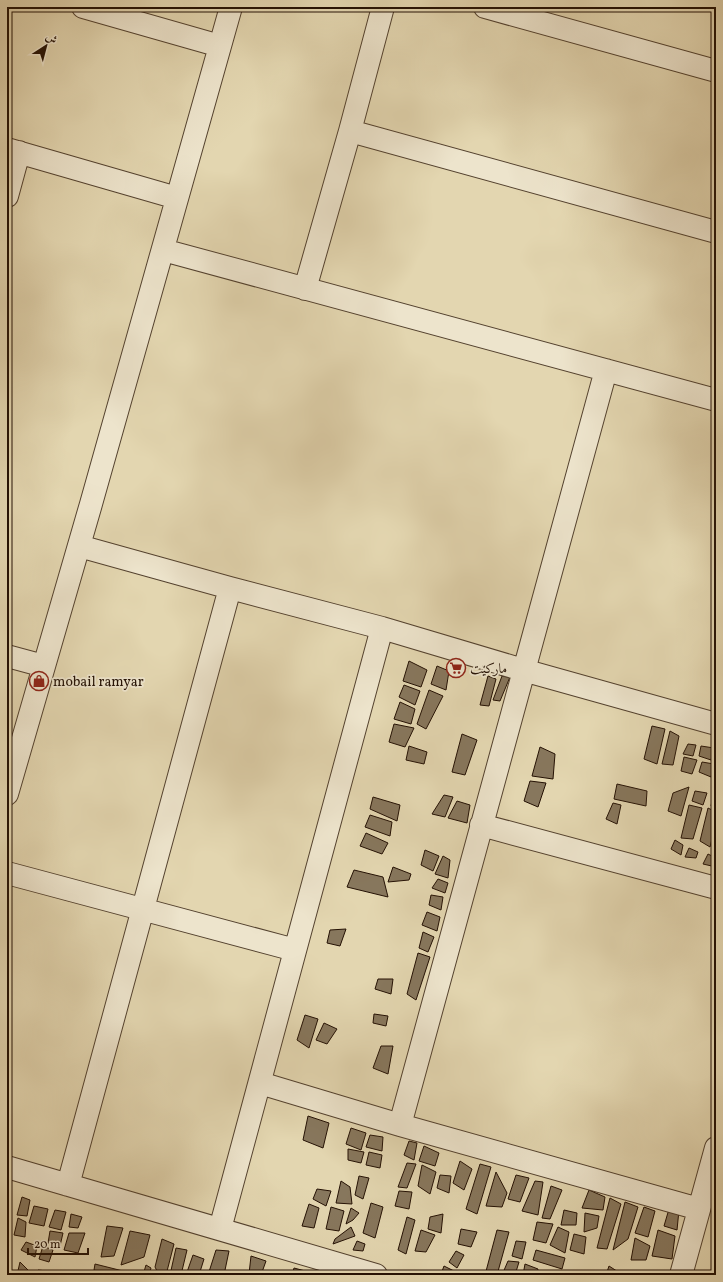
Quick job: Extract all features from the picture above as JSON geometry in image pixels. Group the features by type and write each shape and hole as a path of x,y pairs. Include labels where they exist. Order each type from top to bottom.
{"street":[{"path":"83,7 220,46"},
{"path":"7,794 79,546 231,7"},
{"path":"305,289 350,131 383,7"},
{"path":"485,7 716,71"},
{"path":"350,131 716,232"},
{"path":"7,196 13,150 177,198"},
{"path":"163,250 716,400"},
{"path":"400,1125 606,370"},
{"path":"79,546 382,628 523,670 716,724"},
{"path":"68,1185 230,588"},
{"path":"220,1229 382,628"},
{"path":"7,656 44,666"},
{"path":"481,825 716,888"},
{"path":"7,872 295,950"},
{"path":"260,1083 400,1125 699,1209"},
{"path":"682,1275 716,1148"},
{"path":"7,1167 376,1275"}],"building":[{"path":"409,661 427,670 421,687 403,681"},
{"path":"437,666 449,671 446,690 431,684"},
{"path":"488,676 496,679 489,706 480,705"},
{"path":"502,676 510,677 500,701 493,700"},
{"path":"404,685 420,691 415,705 399,697"},
{"path":"429,690 443,696 426,729 417,724"},
{"path":"400,702 415,709 411,724 394,719"},
{"path":"394,724 414,728 405,747 389,742"},
{"path":"652,726 665,729 657,764 644,759"},
{"path":"670,731 679,736 673,765 662,764"},
{"path":"462,734 477,740 465,775 452,772"},
{"path":"688,744 696,745 693,756 683,754"},
{"path":"409,746 427,752 424,764 406,760"},
{"path":"701,746 714,748 711,760 699,756"},
{"path":"540,747 555,754 553,779 532,776"},
{"path":"684,757 697,760 692,774 681,771"},
{"path":"702,762 714,764 711,777 699,772"},
{"path":"530,781 546,783 538,807 524,801"},
{"path":"617,784 647,791 646,806 614,799"},
{"path":"689,787 681,816 668,811 673,793"},
{"path":"695,791 707,793 703,805 692,801"},
{"path":"444,795 453,797 445,817 432,814"},
{"path":"713,795 716,797 716,808 711,806"},
{"path":"373,797 400,805 397,821 370,809"},
{"path":"457,801 470,805 467,823 448,818"},
{"path":"613,803 621,805 617,824 606,819"},
{"path":"689,805 702,808 693,839 681,838"},
{"path":"708,808 716,812 716,823 710,847 700,841"},
{"path":"370,815 392,822 390,836 365,827"},
{"path":"366,833 388,843 382,854 360,846"},
{"path":"675,840 683,845 681,855 671,849"},
{"path":"689,848 698,852 696,858 685,857"},
{"path":"425,850 439,856 433,871 421,865"},
{"path":"708,854 716,858 716,867 703,864"},
{"path":"443,856 450,860 448,878 435,874"},
{"path":"393,867 411,874 409,880 388,882"},
{"path":"354,870 383,877 388,897 347,887"},
{"path":"438,879 448,883 445,893 432,888"},
{"path":"431,895 443,897 441,910 429,905"},
{"path":"427,912 440,917 437,931 422,925"},
{"path":"346,929 340,946 327,943 330,930"},
{"path":"423,932 434,937 428,952 419,948"},
{"path":"418,953 430,957 416,1000 407,994"},
{"path":"378,979 393,979 391,994 375,989"},
{"path":"374,1014 388,1016 386,1026 373,1023"},
{"path":"305,1015 318,1019 309,1048 297,1040"},
{"path":"324,1023 337,1029 327,1044 316,1040"},
{"path":"381,1046 393,1046 388,1074 373,1068"},
{"path":"308,1116 329,1123 323,1148 303,1140"},
{"path":"351,1128 366,1133 361,1150 346,1144"},
{"path":"370,1135 383,1137 382,1151 366,1147"},
{"path":"409,1141 417,1143 414,1160 404,1155"},
{"path":"424,1146 439,1153 435,1166 419,1161"},
{"path":"348,1149 364,1152 361,1163 348,1160"},
{"path":"369,1152 382,1155 380,1168 366,1165"},
{"path":"460,1161 472,1169 464,1190 453,1183"},
{"path":"407,1163 416,1164 407,1188 398,1187"},
{"path":"480,1164 491,1167 477,1214 466,1209"},
{"path":"422,1165 436,1172 430,1194 418,1186"},
{"path":"496,1172 507,1193 502,1207 486,1206"},
{"path":"440,1175 451,1176 449,1193 437,1188"},
{"path":"516,1175 529,1178 520,1202 508,1199"},
{"path":"359,1176 369,1178 363,1199 355,1195"},
{"path":"341,1181 350,1187 352,1204 336,1203"},
{"path":"535,1181 543,1182 538,1215 522,1211"},
{"path":"551,1186 562,1190 550,1219 542,1218"},
{"path":"317,1189 331,1191 326,1206 313,1199"},
{"path":"589,1190 605,1197 603,1210 582,1208"},
{"path":"399,1191 412,1192 409,1209 395,1206"},
{"path":"22,1197 30,1200 27,1216 17,1215"},
{"path":"610,1198 621,1204 607,1249 597,1248"},
{"path":"625,1202 638,1207 628,1239 613,1250"},
{"path":"371,1203 383,1207 375,1238 363,1233"},
{"path":"309,1204 319,1208 314,1228 302,1226"},
{"path":"34,1206 48,1209 44,1226 29,1223"},
{"path":"331,1207 344,1211 339,1231 326,1229"},
{"path":"644,1207 655,1211 648,1237 635,1233"},
{"path":"351,1208 359,1213 353,1220 346,1224"},
{"path":"669,1209 679,1210 677,1230 664,1226"},
{"path":"55,1210 66,1212 61,1230 49,1227"},
{"path":"564,1210 577,1213 576,1225 561,1225"},
{"path":"585,1213 599,1216 597,1228 584,1232"},
{"path":"71,1214 82,1217 78,1228 69,1227"},
{"path":"443,1214 441,1233 428,1229 430,1217"},
{"path":"407,1217 415,1220 406,1254 398,1250"},
{"path":"18,1218 26,1222 25,1237 14,1235"},
{"path":"537,1222 553,1224 546,1243 533,1240"},
{"path":"107,1226 123,1228 114,1256 101,1257"},
{"path":"351,1227 355,1236 333,1244 335,1239"},
{"path":"558,1227 569,1232 565,1253 550,1245"},
{"path":"461,1229 477,1232 471,1247 458,1244"},
{"path":"421,1230 435,1235 426,1252 415,1251"},
{"path":"497,1230 509,1232 497,1275 485,1275"},
{"path":"658,1230 675,1236 672,1259 652,1256"},
{"path":"50,1231 63,1233 60,1246 48,1243"},
{"path":"130,1231 150,1235 144,1257 121,1265"},
{"path":"69,1233 85,1233 78,1253 64,1250"},
{"path":"574,1234 586,1237 584,1254 570,1250"},
{"path":"635,1238 650,1246 646,1260 631,1260"},
{"path":"162,1239 174,1244 166,1275 159,1275 155,1267"},
{"path":"357,1241 365,1244 363,1251 353,1250"},
{"path":"516,1241 526,1242 522,1259 512,1256"},
{"path":"26,1242 37,1246 35,1257 21,1250"},
{"path":"43,1246 53,1250 49,1262 39,1259"},
{"path":"176,1248 187,1250 181,1275 170,1275"},
{"path":"216,1250 229,1251 224,1275 208,1275"},
{"path":"536,1250 565,1258 562,1269 533,1260"},
{"path":"456,1251 464,1255 457,1268 449,1262"},
{"path":"193,1255 204,1259 199,1275 186,1275"},
{"path":"251,1256 266,1261 261,1275 249,1274"},
{"path":"508,1261 519,1262 515,1275 502,1275"},
{"path":"20,1262 30,1272 30,1275 17,1275"},
{"path":"95,1264 123,1271 122,1275 112,1275 94,1270"},
{"path":"525,1264 538,1269 537,1275 523,1275"},
{"path":"146,1265 151,1268 149,1275 143,1275"},
{"path":"444,1266 454,1271 453,1275 441,1274"},
{"path":"609,1266 623,1275 606,1275"},
{"path":"294,1268 309,1272 308,1275 292,1275"},
{"path":"38,1270 47,1271 46,1275 37,1275"}],"place":[{"name":"مارکێت","path":"456,668"},
{"name":"mobail ramyar","path":"39,681"}]}
